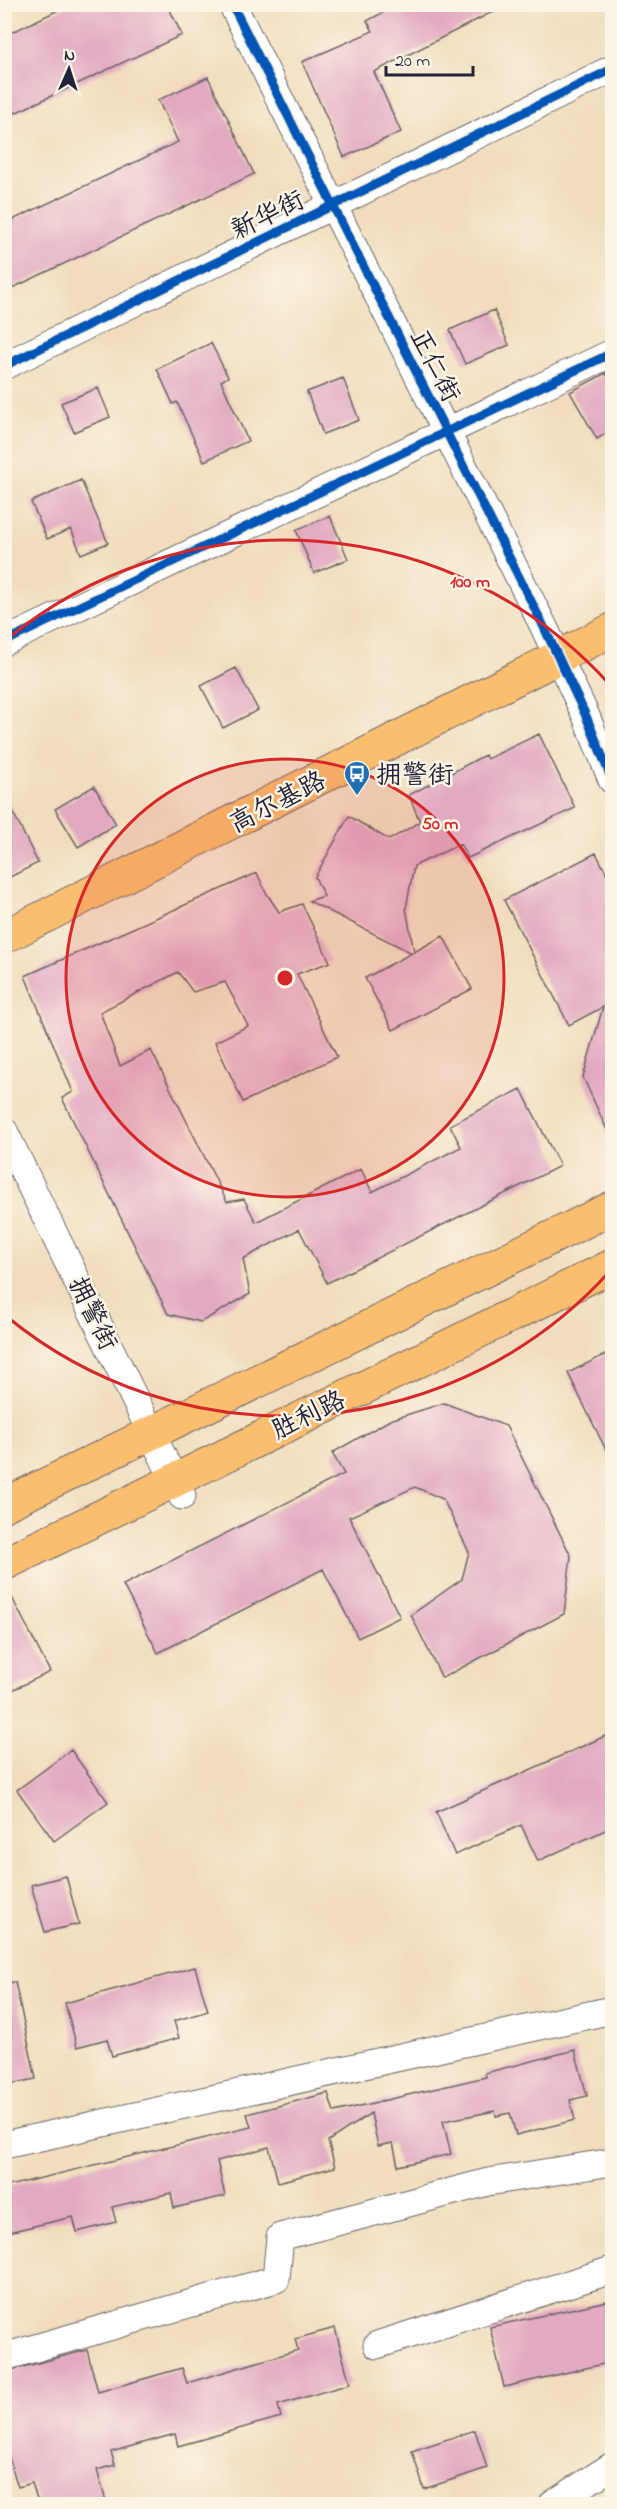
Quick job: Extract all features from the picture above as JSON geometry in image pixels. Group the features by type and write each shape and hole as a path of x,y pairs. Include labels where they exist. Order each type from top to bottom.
{"main road":[{"name":"高尔基路","path":"4,937 612,630"},
{"name":"胜利路","path":"4,1505 612,1208"},
{"name":"胜利路","path":"4,1564 178,1488 612,1266"}],"street":[{"name":"正仁街","path":"232,4 558,658 586,716 612,780"},
{"name":"新华街","path":"4,366 612,69"},
{"path":"4,642 612,353"},
{"name":"拥警街","path":"4,1131 178,1488"},
{"path":"4,2145 612,2010"},
{"path":"4,2357 276,2279 280,2237 489,2182 612,2162"},
{"path":"377,2345 612,2270"},
{"path":"553,2505 612,2466"}],"building":[{"path":"71,4 167,4 182,35 4,118 4,36"},
{"path":"399,4 508,4 374,72 401,132 344,157 302,62 373,31 367,21"},
{"path":"208,77 254,174 4,292 4,224 178,142 158,100"},
{"path":"494,310 509,345 465,364 450,330"},
{"path":"211,343 228,377 221,381 248,441 204,461 177,402 173,404 157,369"},
{"path":"606,373 612,384 612,430 597,439 570,392"},
{"path":"343,378 359,420 323,434 307,392"},
{"path":"98,388 110,417 74,432 61,403"},
{"path":"81,480 108,543 81,554 71,529 47,539 31,502"},
{"path":"330,516 348,559 314,573 296,530"},
{"path":"236,668 258,710 223,728 201,686"},
{"path":"539,734 575,808 468,858 460,844 414,866 406,908 414,952 443,936 472,989 393,1030 365,978 412,953 309,901 324,896 315,877 349,816 389,840 420,822 409,795 485,755 487,759"},
{"path":"94,786 116,824 78,847 55,809"},
{"path":"4,794 38,863 4,880"},
{"path":"596,853 612,884 612,1141 583,1077 603,1007 569,1025 504,900"},
{"path":"257,873 265,891 279,912 302,904 330,962 297,974 337,1057 243,1102 215,1042 248,1026 225,982 193,992 178,972 100,1012 120,1066 151,1050 227,1202 244,1199 256,1222 361,1169 372,1192 461,1147 450,1125 521,1089 560,1166 327,1283 299,1229 243,1259 250,1294 201,1322 168,1314 62,1098 73,1092 25,976"},
{"path":"612,1351 612,1462 568,1373"},
{"path":"444,1403 506,1426 571,1556 564,1614 442,1678 411,1615 462,1579 469,1552 443,1499 415,1487 349,1517 400,1617 358,1638 323,1569 158,1653 123,1585 344,1474 332,1453 390,1420"},
{"path":"4,1582 50,1672 4,1694"},
{"path":"612,1733 612,1827 538,1861 521,1825 455,1855 436,1812"},
{"path":"71,1750 108,1802 54,1841 17,1790"},
{"path":"66,1876 79,1924 45,1932 31,1885"},
{"path":"195,1967 208,2011 174,2021 179,2038 112,2056 107,2039 77,2047 65,2003"},
{"path":"15,1982 36,2079 4,2085 4,1983"},
{"path":"575,2050 587,2096 570,2100 575,2120 516,2135 510,2113 496,2116 495,2111 443,2121 451,2154 398,2166 393,2143 378,2146 371,2113 328,2141 335,2167 278,2182 269,2147 217,2161 225,2196 174,2208 171,2193 112,2207 116,2222 77,2232 73,2217 4,2233 4,2187 251,2127 247,2114 328,2093 334,2112 486,2077 485,2073"},
{"path":"612,2300 612,2362 504,2387 490,2327"},
{"path":"335,2328 350,2384 278,2405 281,2417 178,2446 175,2434 111,2452 115,2465 97,2470 107,2505 39,2505 32,2483 18,2487 4,2442 4,2372 87,2350 98,2392 182,2368 187,2383 298,2350 295,2339"},
{"path":"475,2430 487,2468 424,2489 412,2451"}],"cycle path":[{"path":"232,4 542,623 586,716 612,780"},
{"path":"4,366 612,69"},
{"path":"4,642 612,353"}],"place":[{"name":"拥警街","path":"357,797"}]}
